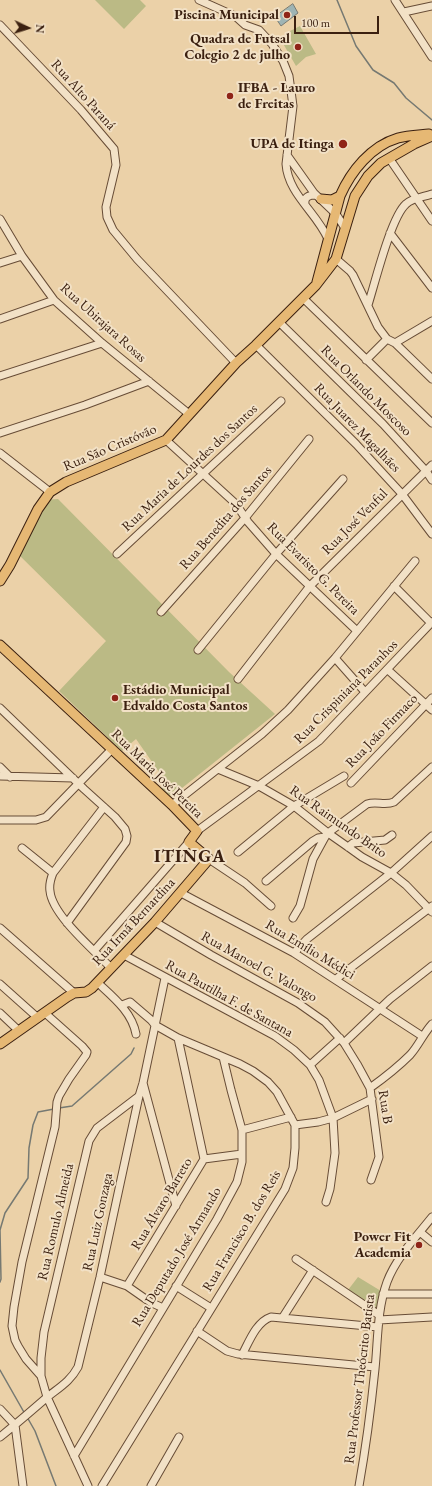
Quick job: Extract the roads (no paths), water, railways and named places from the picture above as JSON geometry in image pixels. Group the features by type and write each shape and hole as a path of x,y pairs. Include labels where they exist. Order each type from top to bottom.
{"main road":[{"name":"Rua São Cristóvão","path":"316,285 340,196 346,183 365,158 375,150 393,140 413,140 432,135"},
{"name":"Rua São Cristóvão","path":"0,581 10,565 38,509 50,492 66,482 166,440 236,363 316,285 336,259 354,196 359,188 381,162 389,158 413,140"},
{"path":"318,197 332,200 340,196"},
{"path":"324,255 330,261 336,259"},
{"name":"Rua Maria José Pereira","path":"0,645 172,805 197,832 189,842"},
{"path":"189,842 209,859"},
{"name":"Rua Irmã Bernardina","path":"0,1044 74,993 89,991 155,922 209,859"}],"street":[{"path":"199,0 235,16 245,25 259,30 283,61 289,76 293,106 286,173 294,188 319,222 328,239"},
{"path":"395,0 429,50 432,57"},
{"path":"404,12 432,6"},
{"name":"Rua Alto Paraná","path":"0,25 81,110 114,149 116,165 107,203 106,214 108,222 113,230 137,259 236,363"},
{"path":"287,155 318,197 336,214 345,228"},
{"path":"389,158 432,221"},
{"path":"368,305 390,233 400,211 405,204 432,194"},
{"path":"305,204 305,199 308,196 318,197"},
{"name":"Rua Ubirajara Rosas","path":"0,219 22,256 54,300 102,343 189,414"},
{"path":"390,233 432,288"},
{"path":"0,263 22,256"},
{"path":"336,259 350,270 378,327 387,339 395,343 432,379"},
{"path":"303,298 432,423"},
{"path":"0,319 54,300"},
{"path":"395,343 432,321"},
{"name":"Rua Orlando Moscoso","path":"279,322 383,424 426,471 432,480"},
{"path":"366,360 387,339"},
{"path":"0,376 102,343"},
{"name":"Rua Juarez Magalhães","path":"256,345 356,444 402,494 432,534"},
{"path":"0,433 85,405 149,381"},
{"name":"Rua Maria de Lourdes dos Santos","path":"117,554 281,401"},
{"name":"Rua Benedita dos Santos","path":"161,612 245,518 309,439"},
{"name":"Rua Evaristo G. Pereira","path":"166,440 236,504 245,518 276,554 357,631"},
{"path":"0,453 50,492"},
{"name":"Rua José Venful","path":"238,679 310,586 432,465"},
{"path":"198,650 276,554 343,478"},
{"path":"172,805 276,722 335,658 415,561"},
{"path":"394,586 431,623"},
{"name":"Rua Crispiniana Paranhos","path":"197,832 319,741 431,623"},
{"path":"335,658 365,692"},
{"path":"388,670 432,710"},
{"name":"Rua João Firmaco","path":"351,783 432,698"},
{"path":"0,708 115,817 125,829 127,836 126,842 67,923"},
{"path":"0,820 42,819 55,809 112,749"},
{"path":"0,767 10,777"},
{"path":"266,881 313,841 326,835 367,804 374,803 387,805 397,800 432,767"},
{"name":"Rua Raimundo Brito","path":"218,769 259,786 294,806 326,835 372,863 392,873 431,909"},
{"path":"0,776 73,778"},
{"path":"238,852 294,806 344,776"},
{"path":"104,807 54,873 50,885 50,892 58,911 67,923 111,968"},
{"path":"293,918 302,901 313,859 326,835"},
{"path":"348,847 353,843 385,840 392,835"},
{"path":"294,953 308,940 392,873 432,836"},
{"name":"Rua Maria José Pereira","path":"94,950 189,842"},
{"path":"22,848 54,873"},
{"path":"209,859 245,883 271,906"},
{"name":"Rua Emílio Médici","path":"181,893 294,953 422,1036"},
{"path":"336,979 431,909"},
{"name":"Rua Manoel G. Valongo","path":"155,922 298,1003 325,1022 342,1040"},
{"path":"0,928 74,993"},
{"name":"Rua Pautilha F. de Santana","path":"124,956 275,1036 294,1050 310,1065 319,1080 334,1118 335,1154 330,1189 326,1202"},
{"path":"310,1065 342,1040 358,1031 379,1009 432,966"},
{"name":"Rua Luiz Gonzaga","path":"0,1437 16,1425 47,1397 70,1380 78,1367 100,1277 165,978"},
{"path":"98,983 122,1006 133,1024 136,1034"},
{"path":"0,984 82,1046 87,1052 65,1085 58,1099 55,1127 20,1268 13,1315 13,1333 18,1346 26,1359 41,1376 47,1397 88,1486"},
{"name":"Rua Francisco B. dos Reis","path":"102,1486 285,1189 291,1174 294,1159 295,1125 278,1092 268,1082 253,1071 178,1038 155,1025 130,1002 122,1006"},
{"path":"0,1013 19,1031"},
{"path":"370,1088 389,1074 410,1055 418,1045 422,1036 432,1024"},
{"name":"Rua Álvaro Barreto","path":"127,1286 204,1159 178,1038"},
{"name":"Rua B","path":"342,1040 370,1088 379,1157 371,1180"},
{"path":"0,1044 0,1049"},
{"name":"Rua Deputado José Armando","path":"74,1456 217,1219 237,1182 241,1171 242,1130 223,1057"},
{"path":"143,1083 176,1206"},
{"name":"Rua Romulo Almeida","path":"41,1376 44,1332 89,1141 97,1128 139,1096"},
{"path":"295,1125 334,1118 372,1099"},
{"path":"242,1130 291,1117"},
{"path":"204,1159 242,1154"},
{"name":"Rua Professor Theócrito Batista","path":"359,1486 370,1421 379,1321 383,1294 387,1281 396,1265 432,1217"},
{"path":"420,1232 432,1242"},
{"path":"296,1259 313,1270 379,1321"},
{"path":"283,1317 313,1270"},
{"path":"100,1277 127,1286 163,1308"},
{"path":"176,1286 212,1308"},
{"path":"383,1294 432,1294"},
{"path":"242,1355 259,1326 271,1317 379,1321 432,1317"},
{"path":"197,1331 227,1351 242,1355 375,1367"},
{"path":"0,1410 16,1425 23,1486"},
{"path":"152,1486 179,1437"}],"waterway":[{"path":"337,0 356,46 373,70 394,83 406,98 432,120"},
{"path":"59,1108 72,1106 131,1054 134,1048"},
{"path":"0,1282 0,1230 5,1213 28,1178 29,1148 33,1125 38,1112 54,1109"},
{"path":"0,1370 25,1414"},
{"path":"27,1417 35,1431 56,1486"}],"place":[{"name":"Piscina Municipal","path":"287,15"},
{"name":"Quadra de Futsal Colegio 2 de julho","path":"298,47"},
{"name":"IFBA - Lauro de Freitas","path":"230,96"},
{"name":"UPA de Itinga","path":"343,144"},
{"name":"Estádio Municipal Edvaldo Costa Santos","path":"115,698"},
{"name":"Power Fit Academia","path":"419,1245"}],"district":[{"name":"ITINGA","path":"190,857"}]}
